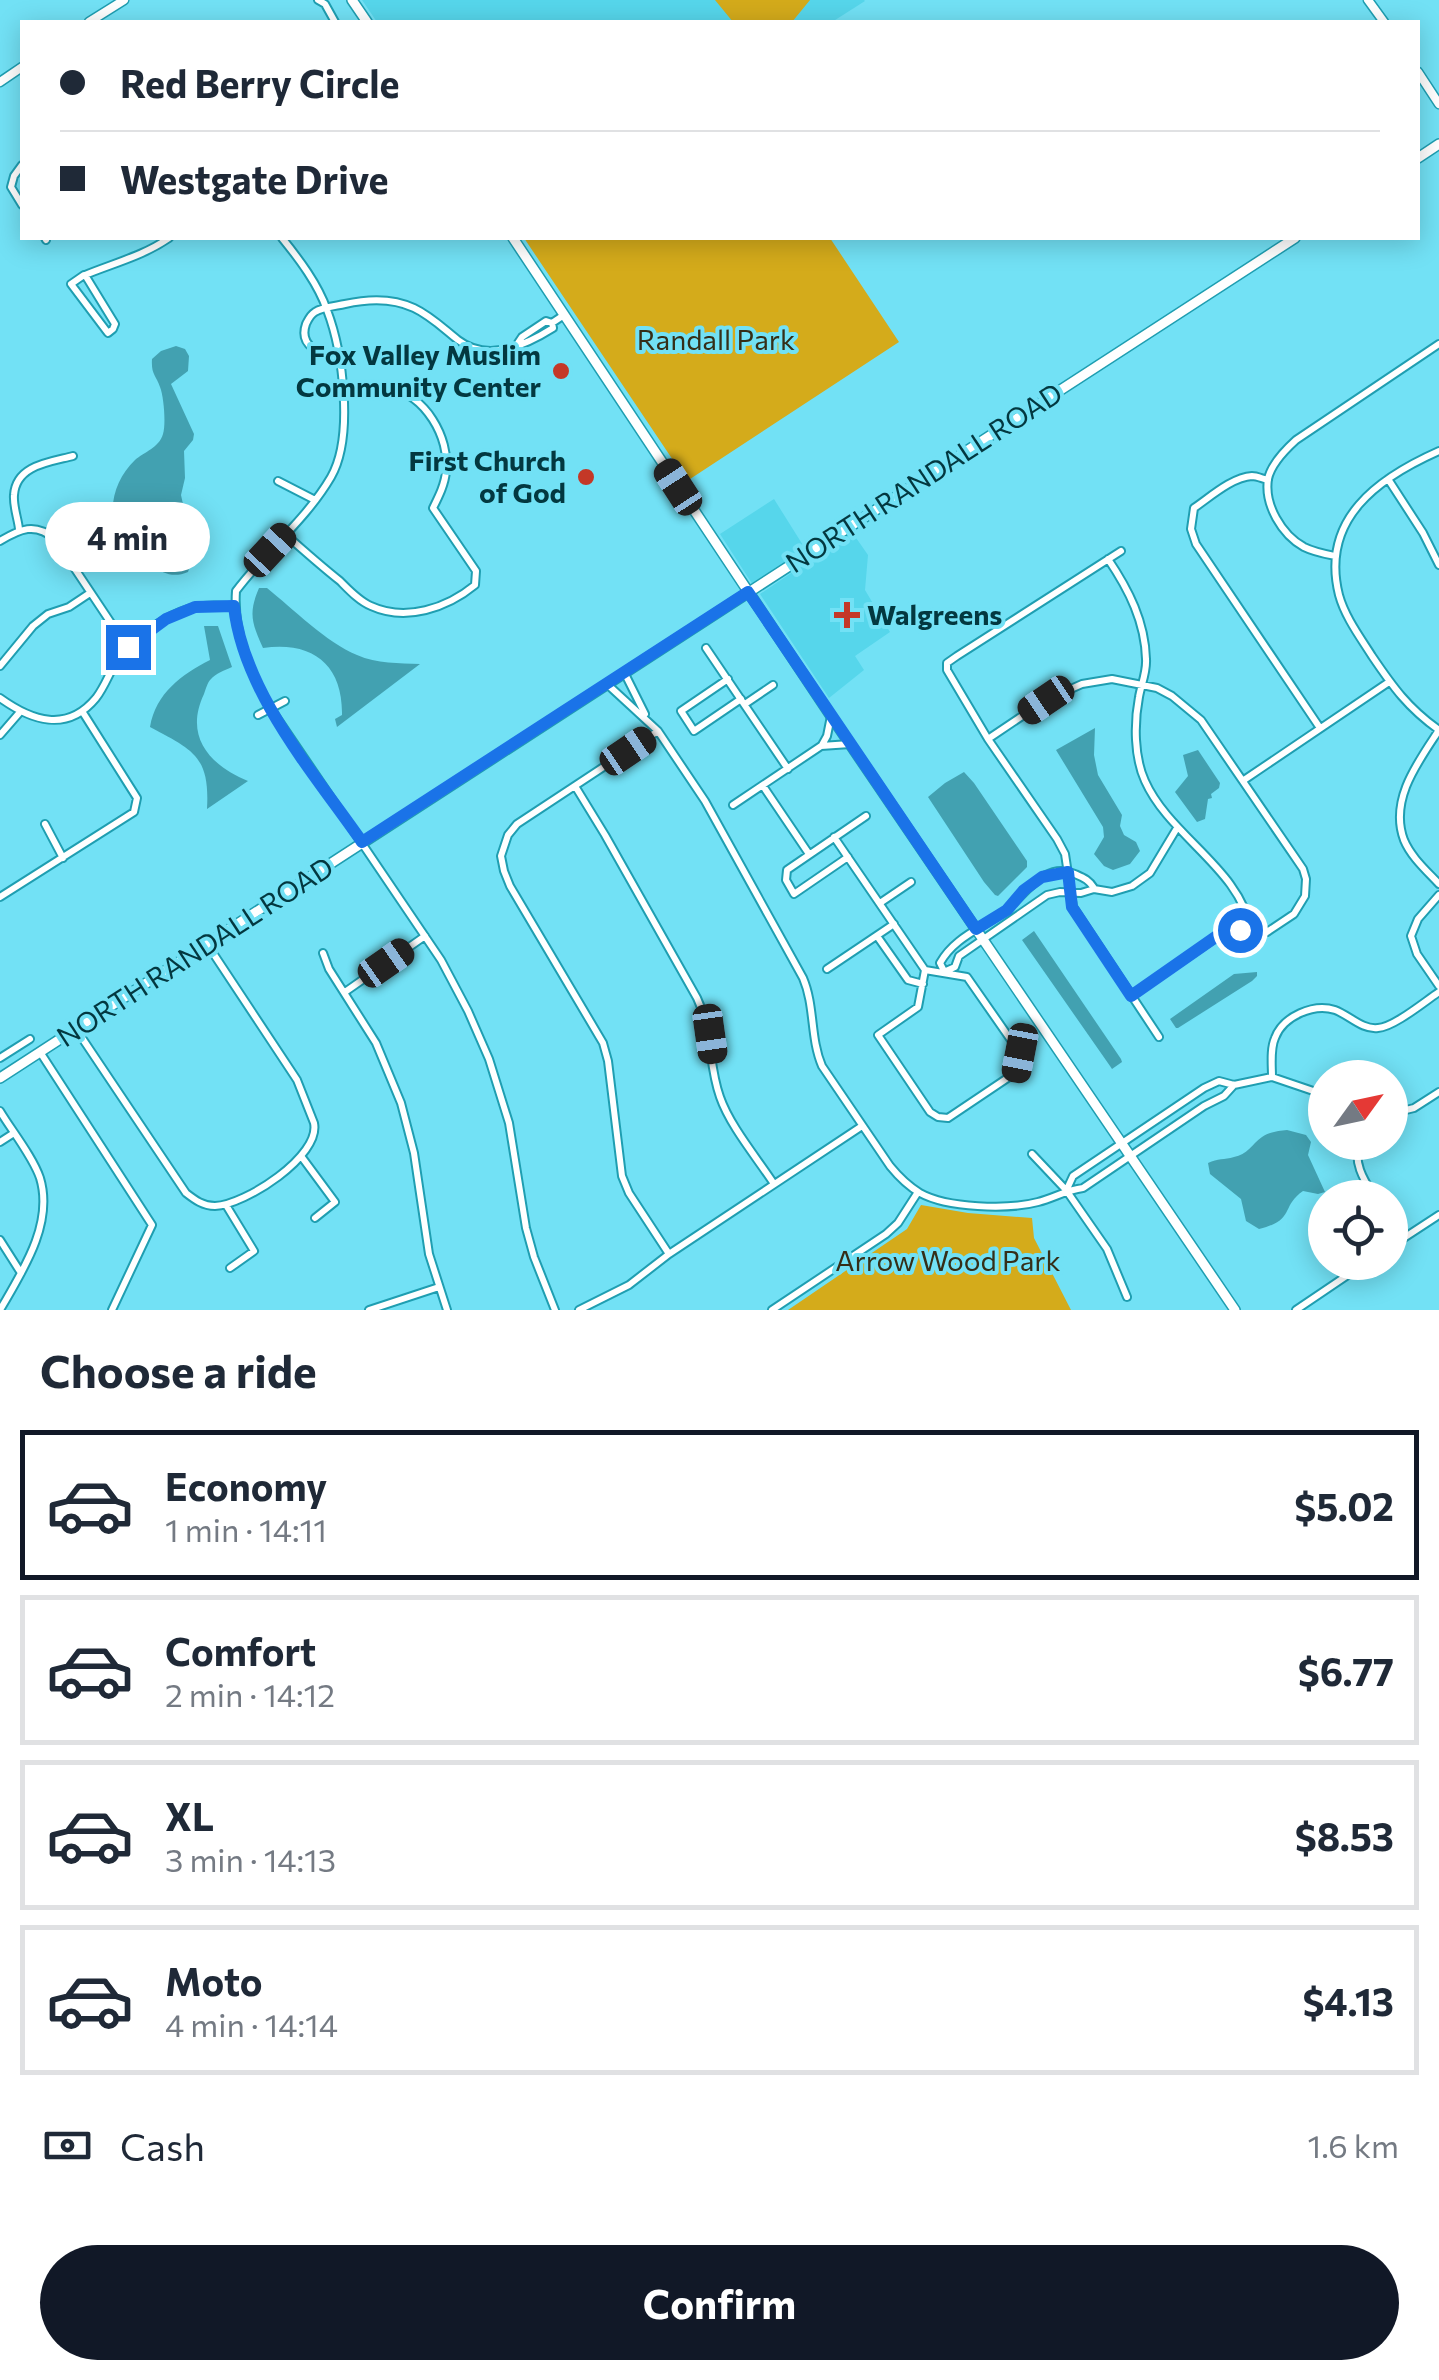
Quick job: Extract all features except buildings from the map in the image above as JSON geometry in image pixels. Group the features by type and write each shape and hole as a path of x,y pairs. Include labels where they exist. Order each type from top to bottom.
{"main road":[{"path":"514,240 831,716 1235,1310"},
{"name":"NORTH RANDALL ROAD","path":"0,1078 1293,240"}],"street":[{"path":"93,20 124,0"},
{"path":"318,0 334,20"},
{"path":"1420,75 1439,104"},
{"path":"20,168 11,187 20,202"},
{"path":"86,275 115,324 108,333 71,284 86,275 137,256 165,240"},
{"path":"283,240 327,308 342,389 340,451 332,475 314,500 236,590 237,633 270,708 441,960 468,1010 509,1123 519,1196 534,1257 555,1310"},
{"path":"338,357 312,349 306,343 304,330 308,319 314,312 362,300 412,307 462,344 488,352 533,340 565,314"},
{"path":"1335,556 1308,549 1283,530 1270,502 1268,480 1282,453 1296,440 1439,344"},
{"path":"285,534 367,605 390,612 408,614 437,607 475,585 476,571 433,508 446,472 446,451 439,430 409,395 390,389 342,389"},
{"path":"1439,451 1388,479 1355,507 1341,533 1335,556 1339,596 1354,629 1409,706 1439,730 1403,792 1400,814 1404,840 1439,884"},
{"path":"19,529 14,497 24,474 32,467 73,456"},
{"path":"1268,480 1251,476 1214,495 1194,508 1191,529 1196,544 1320,728"},
{"path":"1388,479 1423,532 1439,565"},
{"path":"278,481 314,500"},
{"path":"0,541 19,529 47,532 128,647"},
{"path":"1120,551 948,663 948,674 1065,854 1072,907 1159,1037"},
{"path":"1108,559 1140,618 1146,661 1136,724 1139,765 1155,800 1220,873 1248,915 1251,931"},
{"path":"0,666 48,614 68,608 90,593"},
{"path":"0,698 38,719 59,720 82,711 98,696 110,668 128,647 166,619 195,607 234,606"},
{"path":"706,648 788,769"},
{"path":"624,672 648,720"},
{"path":"728,680 681,711 694,730 773,685"},
{"path":"988,739 1066,689 1096,680 1142,684 1172,696 1201,720 1303,869 1305,896 1294,914 1267,932 1231,930 1217,936 1131,996"},
{"path":"1244,780 1389,682"},
{"path":"607,684 658,730 705,801 798,968 810,998 818,1058 828,1077 899,1176 918,1192 946,1202 1012,1206 1042,1202 1066,1190 1083,1188 1224,1096 1234,1085"},
{"path":"258,716 286,700"},
{"path":"0,897 134,812 136,798 82,711"},
{"path":"0,736 20,712"},
{"path":"733,806 821,746 831,716"},
{"path":"658,730 517,824 501,856 504,871 603,1044 622,1176 669,1254"},
{"path":"821,746 850,744"},
{"path":"575,786 697,998 707,1023 720,1098 774,1184"},
{"path":"763,786 809,854"},
{"path":"848,857 794,894 786,880 787,870 866,816"},
{"path":"45,824 63,858"},
{"path":"945,972 955,966 959,956 1041,898 1060,892 1121,890 1141,880 1156,864 1177,828"},
{"path":"834,838 925,970 918,1008 878,1035 930,1112 948,1118 1016,1073 1020,1053 967,977 925,970"},
{"path":"945,972 940,962 945,954 1007,910 1042,877 1068,872 1089,881 1094,889"},
{"path":"880,903 911,882"},
{"path":"1272,1078 1274,1038 1284,1024 1304,1012 1321,1007 1331,1009 1367,1028 1383,1028 1439,989 1411,936 1418,920 1439,895"},
{"path":"827,969 894,924"},
{"path":"344,992 425,936"},
{"path":"877,936 908,980 923,984"},
{"path":"76,1029 186,1193 206,1206 226,1205 282,1174 302,1156 314,1137 316,1130 309,1107 297,1080 207,944"},
{"path":"323,952 329,970 376,1043 402,1103 414,1153 426,1238 447,1310"},
{"name":"NORTH RANDALL ROAD","path":"0,1058 30,1039"},
{"path":"40,1052 152,1224 112,1310"},
{"path":"1066,1190 1073,1176 1220,1081 1234,1085 1272,1078 1308,1089"},
{"path":"1408,1110 1439,1092"},
{"path":"0,1111 39,1176 43,1196 39,1231 22,1273 0,1310"},
{"path":"578,1310 628,1285 862,1126"},
{"path":"0,1142 14,1133"},
{"path":"1032,1154 1066,1190 1107,1249 1127,1297"},
{"path":"302,1156 336,1202 314,1218"},
{"path":"772,1310 886,1234 898,1224 918,1192"},
{"path":"226,1205 254,1252 230,1268"},
{"path":"1408,1235 1439,1215"},
{"path":"0,1240 22,1273"},
{"path":"1300,1309 1341,1280"},
{"path":"369,1310 439,1287"}],"shaded area":[{"path":"362,0 865,1 835,20 376,20"},
{"path":"176,346 185,349 189,356 188,371 171,384 194,434 184,451 181,495 192,560 188,572 173,575 156,568 125,542 117,531 113,507 124,474 163,434 163,397 152,359"},
{"path":"774,499 806,550 753,585 720,534"},
{"path":"852,532 868,555 865,590 890,632 855,656 864,670 829,698 760,594"},
{"path":"259,588 267,588 322,634 357,655 380,662 420,664 337,727 335,719 342,715 341,697 337,682 321,660 296,648 263,648 253,618"},
{"path":"204,626 218,626 232,667 215,675 208,684 199,709 199,736 212,758 248,781 207,809 205,777 196,757 150,727 158,704 171,686 210,660"},
{"path":"1095,728 1098,775 1122,815 1120,826 1124,835 1136,842 1140,851 1130,864 1113,870 1094,854 1104,837 1103,827 1056,750"},
{"path":"1198,750 1220,783 1208,799 1205,819 1197,822 1175,792 1188,776 1183,755"},
{"path":"964,772 1027,861 1027,867 998,896 984,882 928,797"},
{"path":"1034,931 1121,1059 1112,1069 1022,940"},
{"path":"1257,972 1252,981 1178,1028 1170,1019 1234,974"},
{"path":"1287,1130 1306,1135 1308,1160 1319,1180 1308,1180 1308,1192 1296,1197 1278,1222 1259,1229 1246,1221 1241,1199 1210,1174 1208,1163 1239,1156 1274,1132"}],"green space":[{"path":"715,0 810,0 794,20 731,20"},
{"name":"Randall Park","path":"525,240 831,240 899,342 687,481"},
{"name":"Arrow Wood Park","path":"921,1205 1032,1218 1034,1238 1071,1310 788,1310 907,1229"}],"place":[{"name":"Fox Valley Muslim Community Center","path":"561,371"},
{"name":"First Church of God","path":"586,477"},
{"name":"Walgreens","path":"847,615"}],"route":[{"path":"128,647 166,619 195,607 234,606 237,633 259,688 282,728 362,842 748,592 976,929 1007,910 1033,882 1068,872 1072,907 1131,996 1217,936 1240,930"}]}
